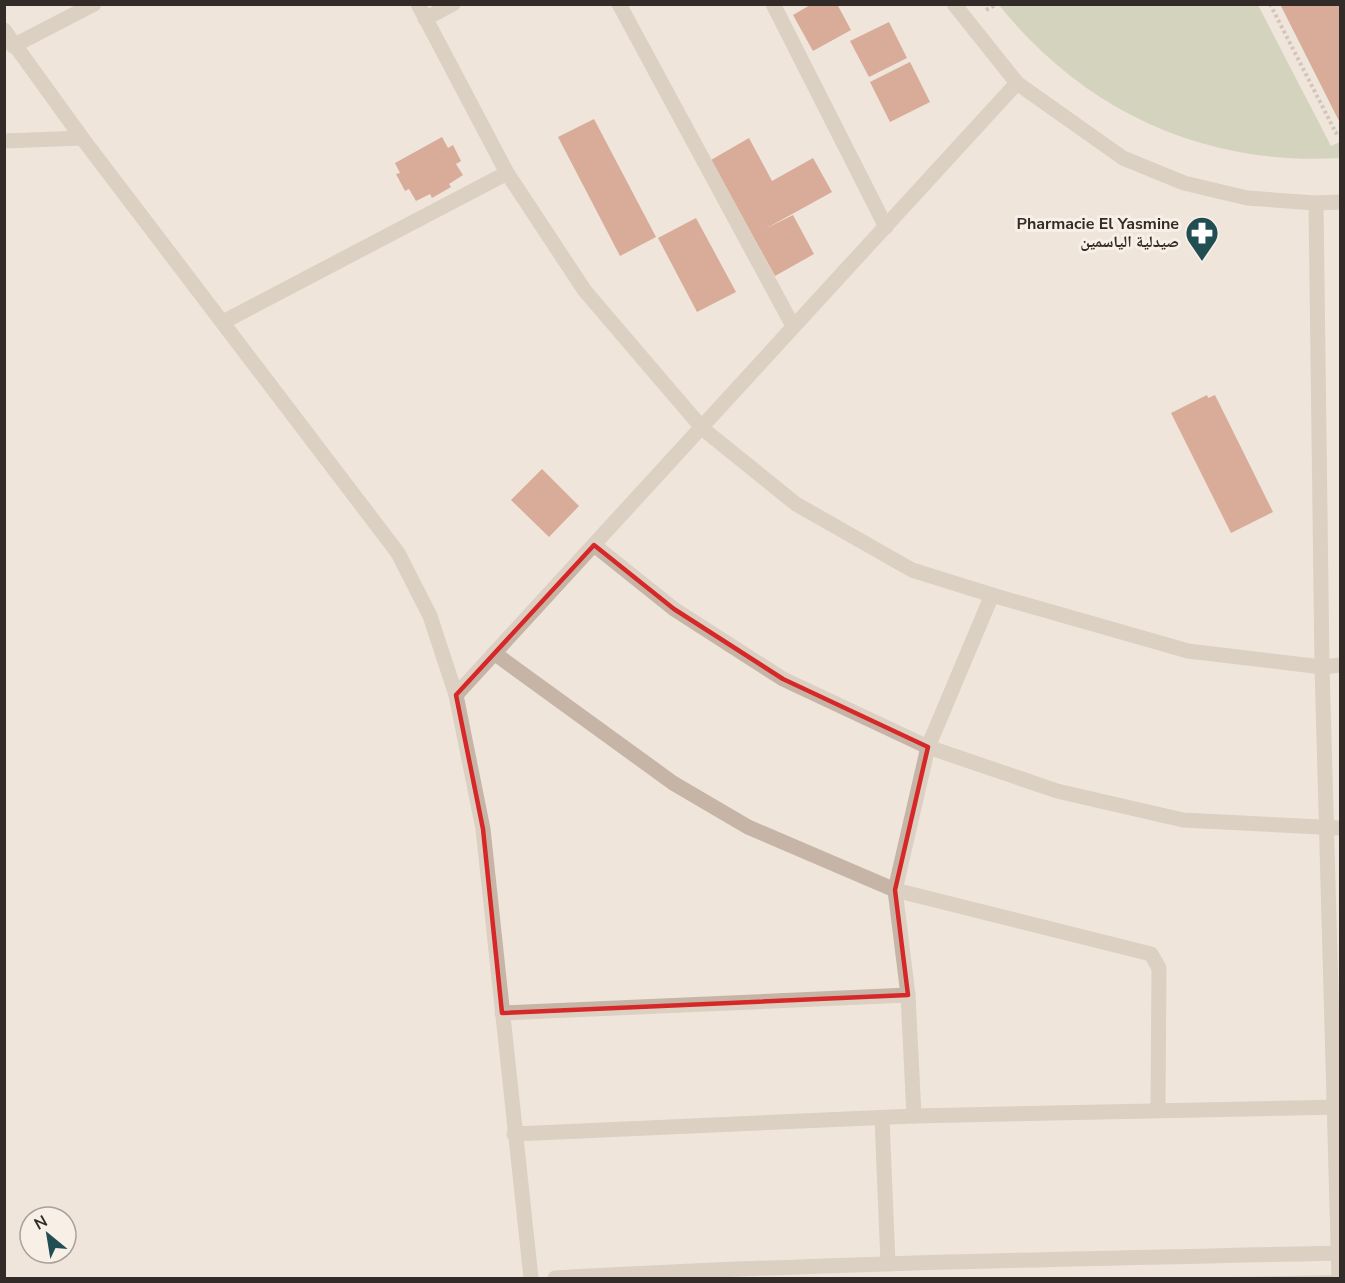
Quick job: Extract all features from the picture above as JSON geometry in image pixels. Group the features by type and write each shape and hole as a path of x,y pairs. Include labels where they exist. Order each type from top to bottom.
{"street":[{"path":"13,46 94,4"},
{"path":"418,4 507,173 585,291 703,429 796,504 912,570 992,595 1188,651 1322,667 1341,665"},
{"path":"425,19 453,4"},
{"path":"619,4 794,326"},
{"path":"773,4 886,227"},
{"path":"954,4 1017,83 1123,158 1184,183 1247,198 1316,204 1341,202"},
{"path":"4,30 13,46 82,138 398,552 430,616 456,695 483,829 531,1278"},
{"path":"456,695 703,429 794,326 1017,83"},
{"path":"4,141 82,138"},
{"path":"223,322 507,173"},
{"path":"1316,204 1322,667 1334,829 1339,1278"},
{"path":"594,545 674,609 783,679 928,747 1057,791 1183,820 1334,829"},
{"path":"914,1116 908,995 895,890 928,747 992,595"},
{"path":"494,653 673,783 748,827 895,890 1151,954 1159,968 1158,1109"},
{"path":"502,1013 908,995"},
{"path":"514,1134 914,1116 1158,1109 1337,1107"},
{"path":"882,1119 888,1263"},
{"path":"555,1278 760,1266 1161,1255 1339,1253"}],"path":[{"path":"1270,4 1336,133 1341,131"}],"highlighted area":[{"path":"594,545 674,609 783,679 928,747 895,890 908,995 502,1013 483,829 456,695"}],"green space":[{"path":"999,5 1258,5 1331,146 1340,142 1340,158 1290,158 1241,152 1194,141 1150,124 1108,102 1069,75 1032,42"},
{"path":"1340,1275 1340,1278 1182,1278"}],"building":[{"path":"812,4 837,4 851,30 813,51 793,15"},
{"path":"1280,4 1340,4 1340,123"},
{"path":"889,22 907,58 869,77 850,41"},
{"path":"910,62 930,102 890,122 870,82"},
{"path":"594,119 656,237 620,256 558,137"},
{"path":"442,137 448,148 453,145 461,161 456,164 463,175 449,184 451,187 432,198 430,194 416,201 409,189 405,191 396,174 400,173 395,163"},
{"path":"749,138 772,181 813,158 832,192 765,229 793,215 814,254 775,276 711,160"},
{"path":"696,218 736,292 697,312 658,238"},
{"path":"1207,395 1208,398 1215,395 1273,512 1231,533 1171,413"},
{"path":"542,469 579,506 549,537 511,500"}],"place":[{"name":"Pharmacie El Yasmine صيدلية الياسمين","path":"1202,262"}]}
